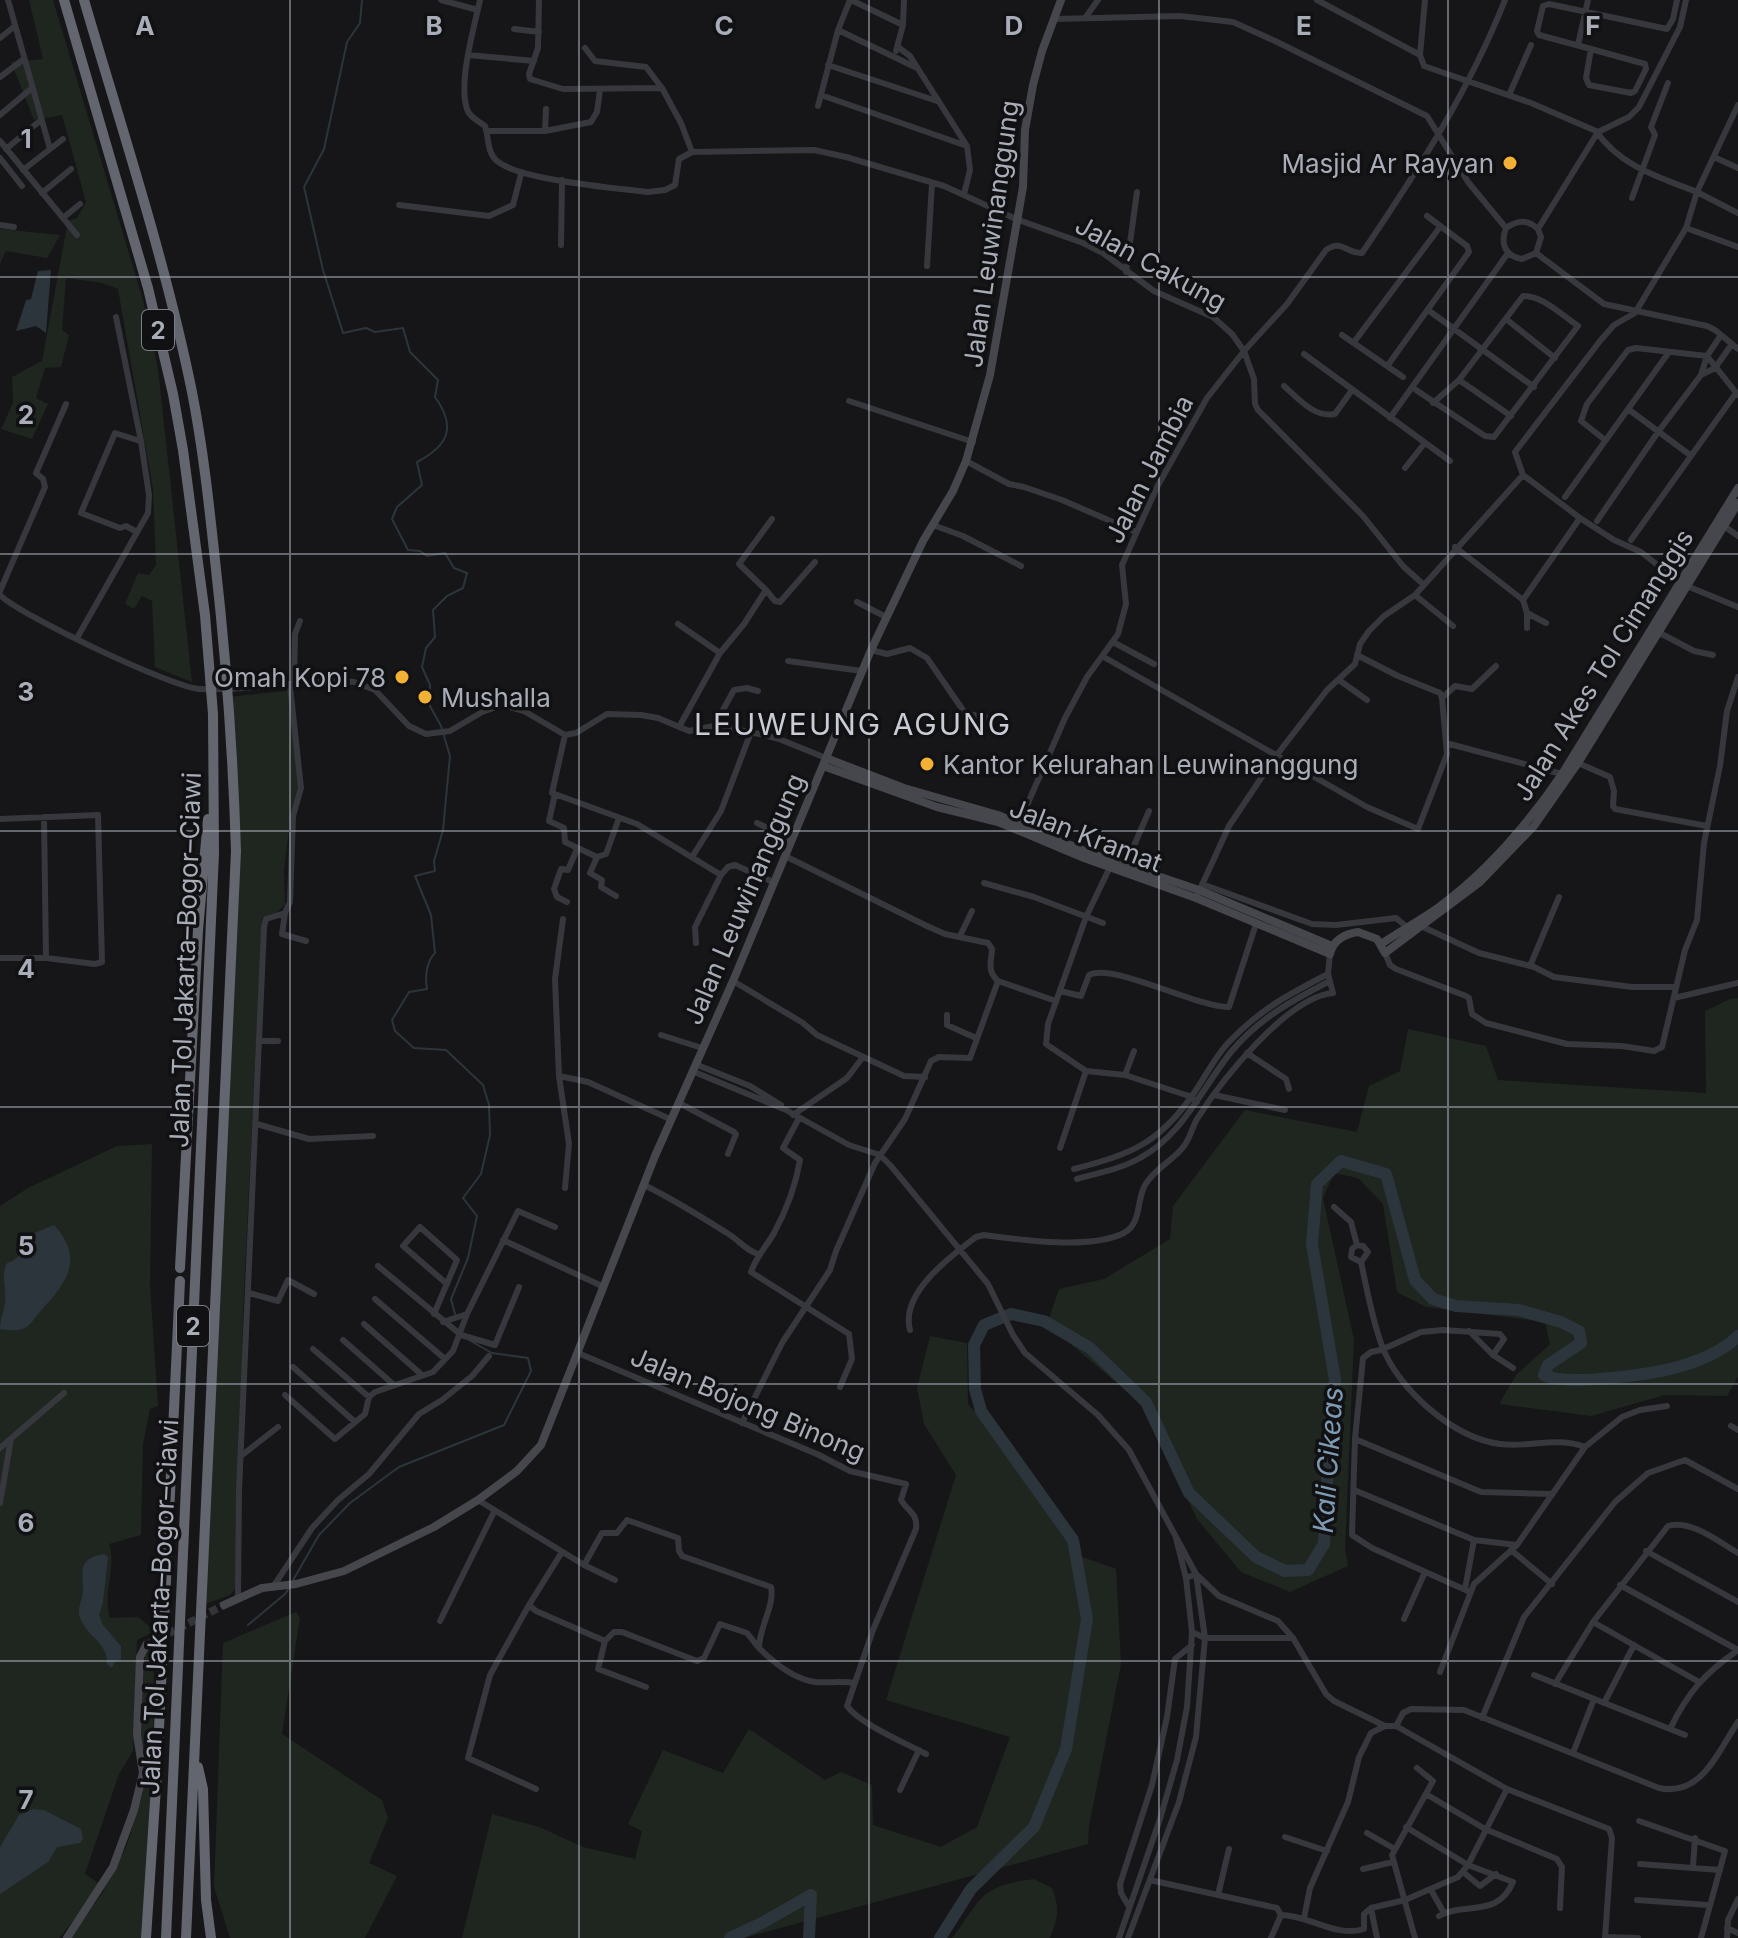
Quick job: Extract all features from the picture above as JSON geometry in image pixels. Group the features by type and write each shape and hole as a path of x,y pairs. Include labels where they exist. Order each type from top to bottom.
{"highway":[{"name":"Jalan Tol Jakarta–Bogor–Ciawi","path":"64,0 148,288 173,394 200,564 213,714 214,869 166,1938"},
{"name":"Jalan Tol Jakarta–Bogor–Ciawi","path":"84,0 169,293 192,393 205,474 227,667 236,851 186,1938"},
{"path":"180,1268 198,930 213,731"},
{"path":"146,1938 180,1281"},
{"path":"195,1754 203,1789 206,1900 211,1938"}],"main road":[{"name":"Jalan Leuwinanggung","path":"224,1605 238,1597 280,1584 296,1584 344,1571 434,1527 517,1471 541,1445 644,1185 871,650 953,491 973,442 989,384 1023,187 1028,109 1042,51 1061,0"},
{"name":"Jalan Akes Tol Cimanggis","path":"1385,953 1423,927 1503,861 1578,763 1658,632 1738,488"},
{"name":"Jalan Akes Tol Cimanggis","path":"1381,944 1439,907 1497,857 1553,794 1562,774 1738,503"},
{"name":"Jalan Kramat","path":"824,762 937,807 1018,827 1199,891 1331,950"},
{"name":"Jalan Kramat","path":"1018,827 1110,867 1199,891 1256,924 1331,950"},
{"path":"1331,950 1345,935 1358,932 1372,935 1385,953"},
{"path":"67,1938 113,1867 134,1810 143,1773 137,1735 140,1657 146,1645"}],"street":[{"path":"8,0 50,149"},
{"path":"441,0 478,10"},
{"path":"480,0 468,55 466,106 469,114 484,125 489,147 497,161 521,174 637,190 665,190 677,181 679,159 692,152 662,88 646,67 595,61 585,48"},
{"path":"539,0 539,32 528,76 531,79 561,89 662,88"},
{"path":"818,106 838,30 850,0 903,25"},
{"path":"894,58 903,25 904,0"},
{"path":"1085,18 1098,0"},
{"path":"1317,0 1420,55"},
{"path":"1425,0 1420,55 1424,66 1509,95 1598,132 1602,141 1640,170 1697,192 1738,213"},
{"path":"1440,134 1490,39 1505,0"},
{"path":"1578,45 1588,0"},
{"path":"1591,49 1586,78 1589,85 1631,93 1635,91 1646,69 1645,64 1578,45 1539,35 1537,31 1543,6 1585,11 1667,29 1673,19 1677,0"},
{"path":"1538,229 1524,221 1506,228 1503,240 1508,253 1522,259 1536,253 1541,246 1538,229 1598,132 1629,117 1639,107 1680,27 1686,0"},
{"path":"1055,19 1171,15 1233,22 1427,116 1468,182 1506,228"},
{"path":"0,38 15,26"},
{"path":"514,29 539,32"},
{"path":"838,30 917,68"},
{"path":"1509,95 1531,45"},
{"path":"898,47 910,56 967,146 970,170 964,194"},
{"path":"468,55 534,61"},
{"path":"0,77 24,59"},
{"path":"828,65 937,101"},
{"path":"1632,198 1655,135 1651,127 1668,83"},
{"path":"0,115 32,88"},
{"path":"487,131 545,131 591,122 597,112 600,90"},
{"path":"821,95 967,146"},
{"path":"1738,105 1697,192 1686,228 1635,313 1614,325 1600,341 1515,452 1523,475 1580,518 1614,540 1641,552 1683,584 1738,607"},
{"path":"545,131 546,109"},
{"path":"6,149 41,120"},
{"name":"Jalan Jambia","path":"1018,827 1065,718 1087,677 1113,642 1126,604 1121,568 1136,532 1207,398 1287,304 1326,250 1339,245 1353,253 1362,253 1440,134"},
{"path":"23,170 63,139"},
{"path":"0,141 77,235"},
{"name":"Jalan Cakung","path":"692,152 814,150 964,194 1016,219 1083,243 1103,253 1154,291 1213,317 1232,334 1244,351 1254,379 1258,410 1363,516 1403,566 1424,585"},
{"path":"1714,157 1738,168"},
{"path":"0,158 22,186"},
{"path":"42,193 71,169"},
{"path":"399,205 492,216 513,205 521,174"},
{"path":"561,245 562,180"},
{"path":"927,266 932,184"},
{"path":"1126,272 1137,192"},
{"path":"63,218 80,204"},
{"path":"1388,365 1469,252 1467,246 1427,216"},
{"path":"0,225 14,227"},
{"path":"1354,342 1440,227"},
{"path":"1686,228 1738,247"},
{"path":"1390,418 1456,330 1508,253"},
{"path":"1536,253 1594,298 1613,307 1707,326 1721,335 1735,347 1715,368 1701,375"},
{"path":"1416,390 1433,403 1491,438 1496,437 1578,326 1529,295 1523,296 1459,380 1433,403"},
{"path":"1613,307 1614,325"},
{"path":"1428,310 1534,387"},
{"path":"77,638 148,513 141,441 116,317"},
{"path":"1506,319 1555,358"},
{"path":"1342,335 1403,377"},
{"path":"1597,521 1701,375 1707,356 1721,335"},
{"path":"1605,440 1581,421 1587,404 1628,350 1636,348 1707,356"},
{"path":"1565,497 1669,352"},
{"path":"1304,354 1450,461"},
{"path":"1631,540 1737,394 1707,356"},
{"path":"1459,380 1511,416"},
{"path":"1284,386 1316,413 1327,415 1335,414 1352,390"},
{"path":"849,401 973,442"},
{"path":"66,404 36,473 43,479 45,487 0,593 9,605 77,638 154,674 197,689 343,681 366,686 389,702 409,726 426,734 445,732 502,705 524,711 565,735 576,733 607,714 617,713 649,716 693,731 714,726 751,732 816,754 824,762"},
{"path":"1628,409 1690,455"},
{"path":"137,532 127,526 120,528 81,513 115,433 141,441"},
{"path":"1405,468 1424,444"},
{"path":"966,461 1009,484 1062,500 1136,532"},
{"path":"1407,927 1396,918 1336,925 1312,924 1199,891 1229,826 1276,756 1327,690 1355,664 1360,644 1377,624 1415,595 1523,475"},
{"path":"1523,600 1580,518"},
{"path":"772,519 739,564 775,601 780,602 815,562"},
{"path":"933,525 963,536 1021,566"},
{"path":"1724,526 1738,536"},
{"path":"1455,547 1523,600 1527,628"},
{"path":"679,727 720,653 766,590"},
{"path":"1415,595 1453,626"},
{"path":"857,602 886,617"},
{"path":"1527,613 1546,623"},
{"path":"300,621 295,634 292,686 301,788 293,816 291,896 282,934 306,941"},
{"path":"678,624 720,653"},
{"path":"1658,632 1694,651 1713,655"},
{"path":"1113,642 1154,664"},
{"path":"871,650 887,654 910,648 927,658 965,713 991,719 998,716"},
{"path":"1102,656 1367,807 1416,830 1420,829 1447,754 1442,698 1440,693 1357,655"},
{"path":"788,661 862,671"},
{"path":"1442,698 1455,686 1472,689 1496,666"},
{"path":"1385,953 1390,965 1396,969 1466,996 1475,1017 1486,1023 1567,1044 1659,1049 1663,1044 1675,987 1699,911 1707,826 1720,766 1727,711 1738,677"},
{"path":"1339,680 1367,700"},
{"path":"714,726 734,690 747,688 758,691"},
{"path":"692,857 721,811 751,732"},
{"path":"565,735 552,789 555,794 654,833 721,875"},
{"path":"1446,743 1562,774"},
{"path":"1578,763 1610,777 1615,809 1707,826"},
{"path":"555,794 548,820 564,828 564,841 597,857 606,854 619,818"},
{"path":"1126,864 1149,811"},
{"path":"0,819 98,815 102,962 0,958"},
{"path":"44,817 46,958"},
{"path":"757,823 792,840"},
{"path":"567,902 556,896 556,878 561,869 568,870 577,849"},
{"path":"785,856 929,927 991,945 989,972 998,981 1056,1001"},
{"path":"597,857 590,873 602,880 601,887 616,896"},
{"path":"696,943 697,923 728,867 735,865 773,882"},
{"path":"1110,867 1086,917 1046,1032 1046,1044 1086,1071 1125,1075 1194,1099"},
{"path":"984,883 1034,897 1103,923"},
{"path":"1530,966 1559,897"},
{"path":"960,936 972,911"},
{"path":"238,1597 241,1456 264,922 285,913"},
{"path":"563,919 555,979 559,1076 569,1144 565,1188"},
{"path":"1060,991 1081,996 1089,975 1095,972 1229,1007 1256,924"},
{"path":"1423,927 1479,953 1530,966 1554,977 1632,987 1675,987"},
{"path":"910,1330 908,1318 919,1290 933,1273 980,1235 1043,1243 1101,1239 1127,1231 1137,1218 1143,1189 1151,1175 1184,1148 1193,1126 1247,1053 1298,1008 1320,994 1333,993 1329,978 1331,950"},
{"path":"1074,1169 1137,1150 1203,1094 1231,1052 1259,1025 1329,978"},
{"path":"1077,1179 1140,1158 1175,1130 1226,1045 1279,998 1329,978"},
{"path":"733,981 803,1023 817,1035 904,1076 925,1077"},
{"path":"742,1423 782,1343 830,1270 880,1155 905,1119 934,1058 970,1058 998,981"},
{"path":"1674,998 1738,983"},
{"path":"947,1015 947,1025 976,1038"},
{"path":"661,1035 702,1048"},
{"path":"260,1041 278,1041"},
{"path":"1125,1075 1134,1051"},
{"path":"1247,1053 1286,1079 1289,1089"},
{"path":"840,1387 852,1359 851,1337 751,1274 758,1254 773,1236 796,1178 800,1160 783,1148 793,1114 847,1078 863,1057"},
{"path":"694,1067 793,1114 849,1145 880,1155 988,1284 1013,1335 1040,1367 1098,1415 1129,1450 1196,1574 1219,1596 1278,1621 1293,1638 1326,1694 1385,1726"},
{"path":"1060,1148 1086,1071"},
{"path":"559,1076 588,1082 672,1120"},
{"path":"1203,1094 1285,1110"},
{"path":"679,1103 736,1134 728,1154"},
{"path":"257,1124 306,1139 373,1136"},
{"path":"644,1185 682,1204 729,1234 747,1250 758,1254"},
{"path":"1334,1207 1351,1222 1357,1245"},
{"path":"285,1395 335,1439 365,1414 369,1397 375,1392 433,1372 453,1351 467,1314 518,1211 555,1227"},
{"path":"434,1314 447,1284 457,1260 420,1227 403,1246 447,1284"},
{"path":"503,1240 604,1287"},
{"path":"1357,1245 1368,1252 1361,1262 1351,1257 1352,1249 1357,1245"},
{"path":"1361,1262 1370,1308 1383,1349 1414,1396 1468,1436 1502,1445 1565,1442 1585,1447"},
{"path":"378,1266 461,1335 495,1345 519,1287"},
{"path":"249,1293 278,1301 288,1280 314,1294"},
{"path":"375,1299 445,1359"},
{"path":"443,1322 467,1314"},
{"path":"364,1324 422,1375"},
{"path":"1468,1590 1354,1538 1351,1528 1355,1439 1363,1358 1421,1332 1443,1330 1503,1335 1504,1339 1493,1355"},
{"path":"1469,1331 1493,1355 1513,1368"},
{"path":"343,1340 394,1385"},
{"path":"313,1349 369,1397"},
{"name":"Jalan Bojong Binong","path":"578,1353 850,1471 906,1485 901,1500 914,1513 916,1529 873,1630 847,1702 851,1711 926,1754"},
{"path":"280,1584 312,1528 338,1500 369,1474 419,1414 472,1376 489,1356"},
{"path":"293,1367 355,1422"},
{"path":"0,1448 64,1393"},
{"path":"1468,1590 1514,1548 1585,1447 1622,1417 1640,1410 1667,1406"},
{"path":"241,1456 278,1427"},
{"path":"0,1503 11,1439"},
{"path":"1355,1439 1481,1492 1552,1494"},
{"path":"1482,1718 1524,1617 1615,1502 1636,1481 1658,1467 1681,1460 1689,1461 1738,1489"},
{"path":"1354,1490 1474,1540 1514,1548 1552,1584"},
{"path":"478,1500 584,1565 615,1580"},
{"path":"440,1621 494,1512"},
{"path":"584,1565 602,1533 617,1533 627,1520 678,1538 682,1556 771,1587 759,1648"},
{"path":"1555,1684 1593,1622 1668,1526 1690,1526 1738,1553"},
{"path":"1119,1938 1160,1819 1177,1760 1187,1707 1192,1632 1186,1578 1175,1535"},
{"path":"1440,1672 1468,1590 1474,1540"},
{"path":"1646,1551 1738,1602"},
{"path":"536,1789 468,1758 490,1675 562,1552"},
{"path":"1404,1619 1425,1572"},
{"path":"1186,1578 1196,1574"},
{"path":"1128,1938 1179,1802 1196,1737 1205,1638 1196,1574"},
{"path":"1620,1585 1738,1650 1699,1682 1670,1729"},
{"path":"529,1605 536,1611 605,1641"},
{"path":"1593,1622 1699,1682"},
{"path":"646,1687 598,1669 605,1641 614,1632 622,1632 700,1661 720,1624 747,1633 772,1661 802,1678 813,1682 838,1680 855,1683"},
{"path":"1192,1632 1205,1638 1293,1638"},
{"path":"1128,1905 1121,1893 1122,1873 1152,1785 1167,1717 1175,1659 1192,1645"},
{"path":"1604,1703 1634,1645"},
{"path":"1534,1675 1685,1735"},
{"path":"1573,1753 1594,1699"},
{"path":"1396,1726 1403,1713 1411,1709 1464,1710 1659,1788 1678,1789 1699,1779 1738,1722"},
{"path":"1304,1918 1310,1888 1348,1802 1361,1751 1374,1730 1396,1726 1507,1789 1611,1831 1605,1937 1638,1938"},
{"path":"900,1790 919,1750"},
{"path":"1415,1938 1393,1862 1393,1848 1432,1779 1417,1768"},
{"path":"1364,1929 1364,1914 1371,1908 1431,1890 1463,1872 1507,1789"},
{"path":"1426,1794 1485,1829 1561,1863 1560,1908"},
{"path":"1639,1821 1725,1851 1701,1938"},
{"path":"1406,1827 1468,1865 1514,1883 1498,1901 1479,1909 1442,1915 1431,1890"},
{"path":"1367,1833 1393,1848"},
{"path":"1285,1837 1327,1851"},
{"path":"1693,1867 1695,1838"},
{"path":"1218,1895 1229,1849"},
{"path":"1363,1869 1393,1862"},
{"path":"1640,1864 1720,1870"},
{"path":"1463,1872 1480,1886 1496,1874"},
{"path":"1150,1880 1277,1908 1281,1915"},
{"path":"1637,1900 1708,1905"},
{"path":"1727,1938 1728,1920 1738,1900"},
{"path":"1371,1908 1377,1938"},
{"path":"1281,1915 1304,1918 1351,1932 1375,1929"},
{"path":"1271,1938 1281,1915"},
{"path":"1327,1938 1331,1928"},
{"path":"1727,1928 1738,1933"}],"shaded area":[{"path":"29,0 53,0 143,300 158,368 192,682 155,667 152,601 142,596 134,609 125,604 138,573 149,575 156,565 153,489 118,289 102,283 66,278 62,330 69,335 61,367 45,368 36,398 48,404 32,439 1,429 13,403 12,377 42,361 68,221 77,218 86,202 62,115 34,120 11,62 43,59"},
{"path":"0,229 60,235 47,258 6,251 0,264"},
{"path":"51,270 46,333 36,326 16,331 26,300 31,299 38,271"},
{"path":"289,693 300,788 291,812 284,870 285,905 275,914 262,918 243,1313 238,1585 230,1595 202,1605 236,851 228,697"},
{"path":"1738,998 1738,1377 1727,1396 1665,1395 1591,1416 1499,1404 1516,1375 1550,1344 1545,1322 1426,1307 1397,1292 1383,1204 1358,1178 1334,1173 1323,1198 1354,1340 1345,1549 1348,1566 1290,1592 1241,1572 1197,1519 1143,1405 1047,1324 1059,1289 1104,1279 1170,1239 1173,1206 1245,1110 1357,1132 1369,1086 1400,1071 1408,1029 1486,1046 1498,1080 1706,1093 1705,1011"},
{"path":"152,1144 150,1285 158,1406 150,1409 143,1444 141,1535 109,1544 110,1618 138,1617 155,1631 137,1640 133,1751 119,1774 85,1874 98,1883 79,1914 59,1938 0,1938 0,1206 28,1188 117,1146"},
{"path":"54,1225 63,1236 70,1257 61,1287 27,1326 17,1330 0,1329 7,1263 18,1257 25,1237"},
{"path":"930,1336 967,1343 968,1404 1040,1484 1077,1555 1116,1569 1121,1664 1088,1844 744,1938 462,1938 492,1814 539,1827 583,1847 635,1859 642,1831 628,1824 663,1750 723,1773 749,1729 825,1780 841,1772 872,1785 873,1825 941,1847 977,1827 1010,1737 886,1700 956,1475 924,1424 917,1388"},
{"path":"104,1554 108,1557 99,1615 103,1625 121,1646 121,1659 112,1668 107,1664 102,1646 85,1628 79,1614 85,1562"},
{"path":"296,1612 300,1618 282,1734 382,1800 388,1818 369,1863 397,1876 365,1938 230,1938 214,1887 223,1643"},
{"path":"154,1645 153,1768 144,1938 70,1938 103,1892 127,1845 142,1795 147,1768 140,1750 145,1651"},
{"path":"33,1809 44,1810 81,1829 83,1839 80,1843 57,1847 48,1862 0,1894 0,1847 19,1815"},
{"path":"1034,1879 1052,1888 1055,1895 1057,1913 1050,1938 952,1938 977,1903 992,1890"}],"waterway":[{"path":"362,0 360,23 347,42 324,149 304,187 323,270 343,333 366,328 375,332 403,328 410,352 438,380 435,397 446,418 446,435 436,449 417,462 422,485 397,507 392,519 408,550 420,551 427,556 445,553 454,568 467,573 463,588 447,596 433,610 435,637 426,648 422,667 430,685 430,706 441,726 450,756 443,830 434,861 435,871 415,876 431,915 435,953 427,970 427,989 409,992 392,1020 395,1031 414,1048 446,1050 483,1085 489,1105 490,1135 481,1174 463,1198 477,1216 468,1258 451,1299 455,1314"},
{"name":"Kali Cikeas","path":"940,1938 971,1889 1034,1827 1066,1749 1087,1619 1073,1540 981,1411 975,1389 974,1345 984,1325 1011,1314 1044,1321 1090,1348 1146,1402 1189,1493 1256,1557 1285,1571 1308,1570 1324,1544 1331,1403 1335,1380 1312,1244 1317,1184 1341,1161 1386,1174 1415,1280 1433,1299 1456,1306 1519,1310 1561,1322 1579,1331 1581,1343 1548,1365 1544,1375 1589,1380 1666,1370 1710,1355 1738,1336"},
{"path":"292,1582 319,1535 350,1503 399,1467 504,1425 531,1371 528,1358 492,1353 469,1340"},
{"path":"248,1625 289,1588"},
{"name":"Kali Cikeas","path":"730,1938 811,1895 809,1938"}],"tunnel":[{"path":"146,1645 224,1605"}],"place":[{"name":"Masjid Ar Rayyan","path":"1510,163"},
{"name":"Omah Kopi 78","path":"402,677"},
{"name":"Mushalla","path":"425,697"},
{"name":"Kantor Kelurahan Leuwinanggung","path":"927,764"}],"district":[{"name":"LEUWEUNG AGUNG","path":"853,724"}]}
